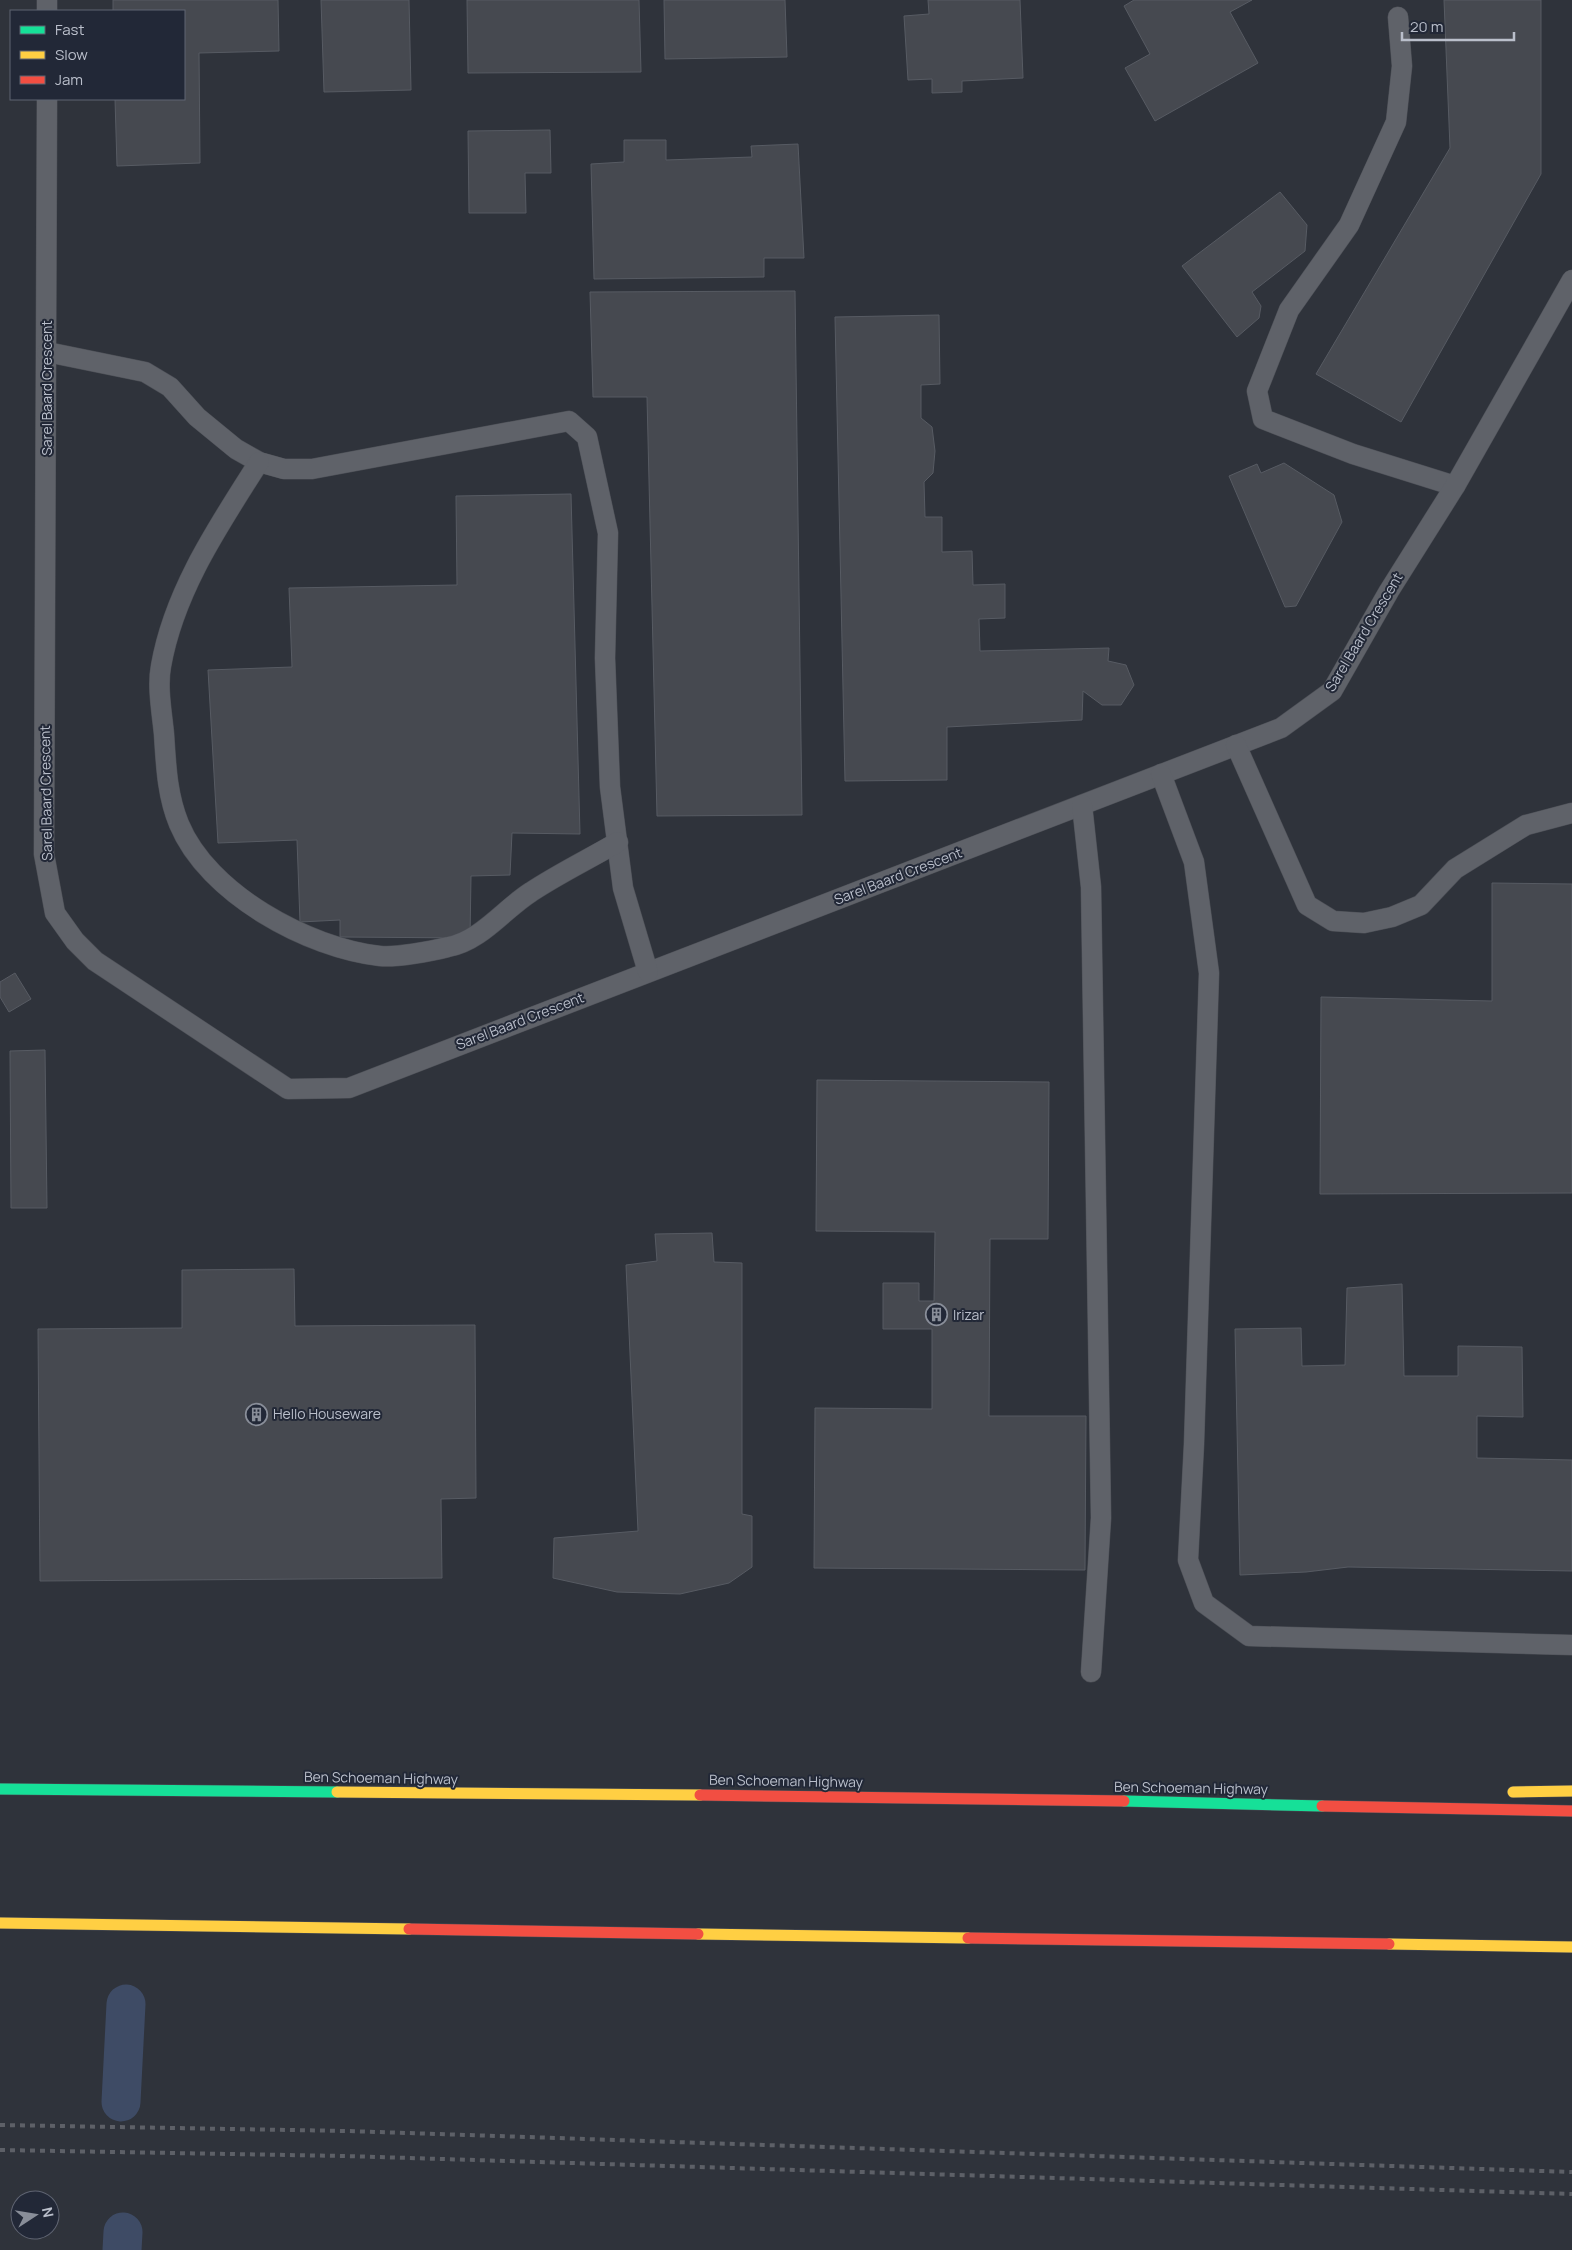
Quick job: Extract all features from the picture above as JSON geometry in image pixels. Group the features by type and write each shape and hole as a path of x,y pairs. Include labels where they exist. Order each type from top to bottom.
{"highway":[{"name":"Ben Schoeman Highway","path":"0,1789 976,1798 1572,1812"},
{"path":"1502,1792 1572,1791"},
{"path":"976,1798 1334,1794"},
{"path":"0,1923 1572,1947"}],"lane":[{"path":"1398,17 1402,66 1396,122 1348,225 1289,310 1257,390 1263,418 1353,454 1455,486"},
{"name":"Sarel Baard Crescent","path":"47,100 44,854 55,913 75,941 95,961 288,1089 349,1088 1281,728 1332,691 1389,591 1455,486 1572,280"},
{"path":"47,352 145,372 170,387 197,417 236,449 259,462 284,469 312,469 569,421 586,437 608,533 605,658 610,787 624,888 648,972"},
{"path":"259,462 217,529 177,606 160,668 164,741 171,798 179,824 196,855 231,892 282,926 349,950 382,957 450,947 466,941 530,892 618,842"},
{"path":"1236,745 1307,905 1333,921 1364,923 1392,917 1421,905 1455,869 1526,825 1572,814"},
{"path":"1161,774 1194,862 1210,973 1188,1560 1204,1603 1249,1636 1572,1645"},
{"path":"1082,805 1091,887 1100,1518 1091,1672"}],"building":[{"path":"113,0 278,0 279,51 199,53 200,163 117,166 115,100 185,100 185,10 113,10"},
{"path":"321,0 409,0 411,90 324,92"},
{"path":"467,0 639,0 641,72 468,73"},
{"path":"664,0 785,0 787,57 665,59"},
{"path":"928,0 1020,0 1023,78 962,81 962,92 932,93 932,79 908,80 904,16 929,14"},
{"path":"1134,0 1252,0 1230,12 1258,63 1155,121 1125,68 1150,54 1124,6"},
{"path":"1444,0 1541,0 1541,174 1401,422 1316,374 1450,148"},
{"path":"550,130 551,173 525,173 526,213 469,213 468,131"},
{"path":"624,140 666,140 666,160 752,157 751,146 798,144 804,258 764,258 764,277 594,279 591,164 624,162"},
{"path":"1280,192 1307,225 1305,251 1252,292 1261,306 1259,318 1237,337 1182,266"},
{"path":"795,291 802,815 657,816 647,397 593,397 590,292"},
{"path":"939,315 940,384 921,385 921,418 932,427 935,451 933,473 924,482 925,517 942,517 942,552 972,551 973,585 1005,584 1005,618 979,619 980,651 1109,648 1108,661 1126,665 1134,685 1121,705 1102,705 1083,691 1082,720 947,727 947,780 845,781 835,317"},
{"path":"1284,463 1334,495 1342,522 1296,606 1285,607 1229,476 1257,464 1261,473"},
{"path":"571,494 580,834 512,833 510,875 471,876 470,938 340,937 340,920 300,922 297,840 218,843 208,670 292,667 289,588 457,585 456,496"},
{"path":"1492,883 1572,884 1572,1193 1320,1194 1321,997 1492,1001"},
{"path":"15,973 31,999 9,1012 0,997 0,982"},
{"path":"45,1050 47,1208 11,1208 10,1051"},
{"name":"Irizar","path":"817,1080 1049,1082 1048,1239 990,1239 989,1416 1086,1416 1085,1570 814,1568 815,1408 932,1409 932,1329 883,1329 883,1283 919,1283 919,1301 934,1301 935,1232 816,1231"},
{"path":"712,1233 714,1262 742,1263 742,1514 752,1516 752,1567 729,1583 680,1594 617,1592 553,1578 554,1538 638,1531 626,1265 657,1261 655,1234"},
{"name":"Hello Houseware","path":"294,1269 295,1326 475,1325 476,1498 441,1499 442,1578 40,1581 38,1329 182,1328 182,1270"},
{"path":"1402,1284 1404,1376 1458,1376 1458,1346 1522,1347 1523,1417 1477,1416 1477,1458 1572,1460 1572,1571 1348,1567 1306,1572 1240,1575 1235,1329 1301,1328 1302,1366 1345,1365 1347,1288"}],"waterway":[{"path":"121,2102 126,2004"},
{"path":"122,2250 123,2232"}],"railway":[{"path":"0,2125 347,2131 1572,2172"},
{"path":"0,2150 345,2156 1572,2194"}],"traffic: fast":[{"path":"0,1789 337,1792"},
{"path":"1124,1801 1322,1806"}],"traffic: slow":[{"path":"1513,1792 1572,1791"},
{"path":"337,1792 700,1795"},
{"path":"0,1923 409,1929"},
{"path":"698,1934 968,1938"},
{"path":"1389,1944 1572,1947"}],"traffic: jam":[{"path":"700,1795 1124,1801"},
{"path":"1322,1806 1572,1811"},
{"path":"409,1929 698,1934"},
{"path":"968,1938 1389,1944"}],"place":[{"name":"Irizar","path":"937,1315"},
{"name":"Hello Houseware","path":"257,1414"}]}
